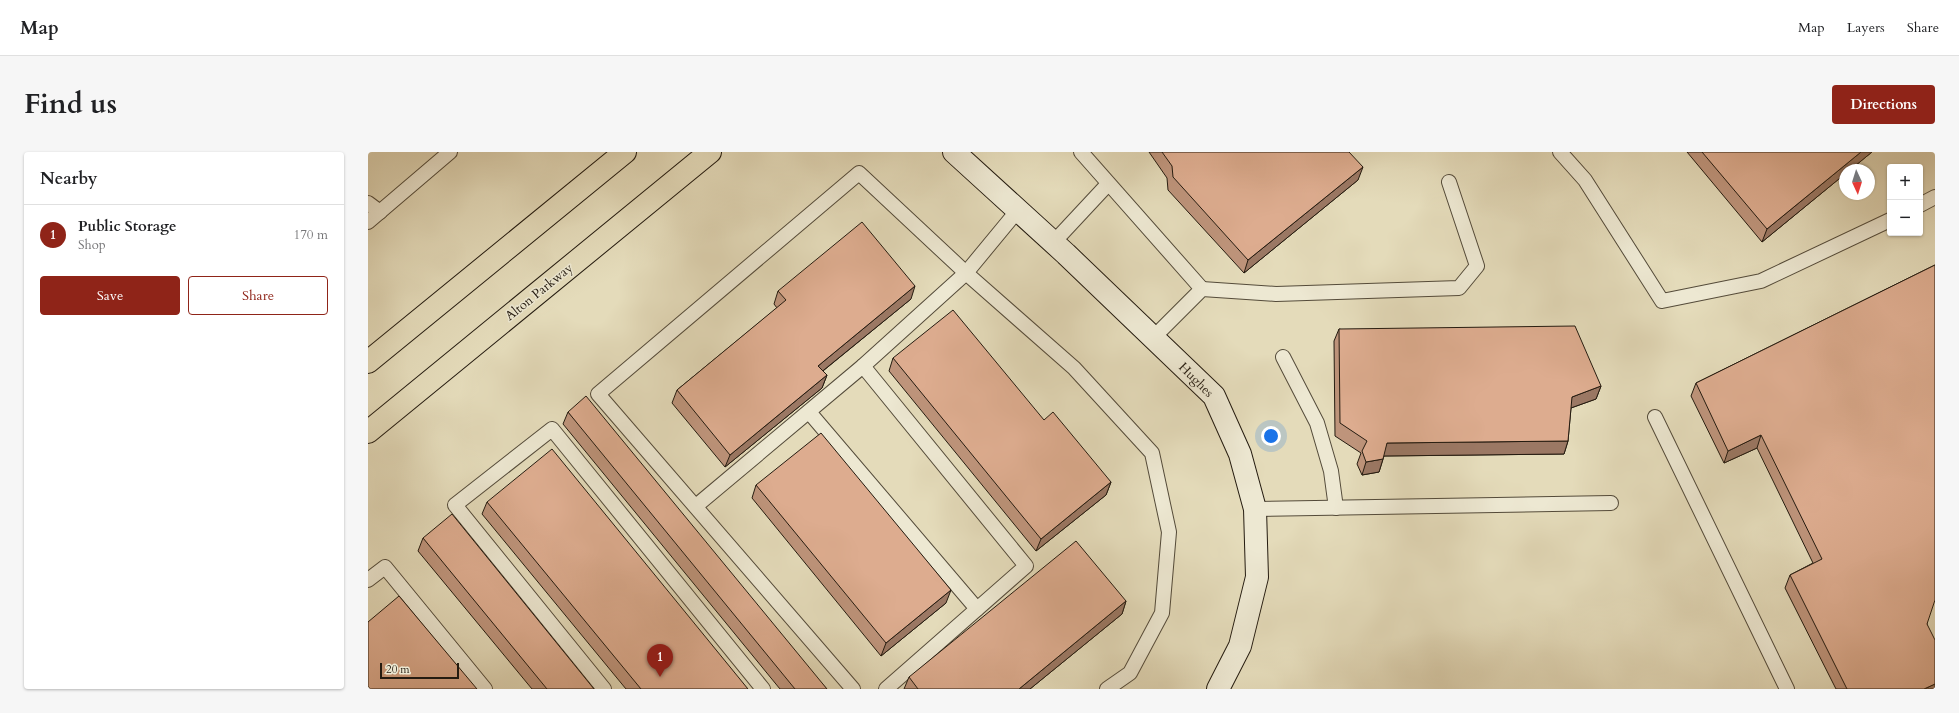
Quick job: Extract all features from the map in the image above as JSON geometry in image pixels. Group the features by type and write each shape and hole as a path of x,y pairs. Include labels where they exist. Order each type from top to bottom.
{"main road":[{"path":"368,362 624,152"},
{"name":"Alton Parkway","path":"368,432 710,152"}],"street":[{"name":"Hughes","path":"954,152 1018,210 1214,396 1240,454 1255,509 1257,577 1240,646 1218,689"}],"lane":[{"path":"368,222 450,152"},
{"path":"1081,152 1202,289 1276,294 1459,288 1477,266 1449,182"},
{"path":"1560,152 1585,180 1662,301 1761,281 1887,221"},
{"path":"853,689 598,394 859,173 966,273 1074,368 1152,453 1168,532 1162,613 1130,674 1108,689"},
{"path":"1053,243 1108,184"},
{"path":"1923,203 1935,197"},
{"path":"368,203 380,212"},
{"path":"696,506 863,366 966,273 1018,210"},
{"path":"1153,338 1202,289"},
{"path":"1283,357 1316,423 1331,471 1336,508"},
{"path":"863,366 1026,566 886,689"},
{"path":"809,412 977,609"},
{"path":"1655,417 1787,689"},
{"path":"604,689 454,505 552,430 763,689"},
{"path":"1255,509 1611,503"},
{"path":"368,580 385,567 485,689"}],"building":[{"path":"1162,152 1349,152 1363,167 1248,260 1173,177 1172,166"},
{"path":"1702,152 1861,152 1846,164 1839,164 1839,170 1767,229"},
{"path":"862,222 915,286 818,366 827,375 730,455 677,390 786,300 778,291"},
{"path":"1935,265 1935,600 1927,624 1935,640 1935,684 1924,689 1847,689 1790,575 1822,559 1761,435 1728,451 1696,383"},
{"path":"953,310 1044,420 1053,412 1111,482 1041,539 893,358"},
{"path":"1575,326 1601,386 1572,397 1568,441 1387,443 1383,459 1366,462 1362,451 1367,441 1340,423 1339,329"},
{"path":"586,396 827,689 795,689 568,412"},
{"path":"821,433 951,590 886,643 756,485"},
{"path":"552,449 748,689 641,689 487,502"},
{"path":"452,514 594,689 547,689 423,538"},
{"path":"1076,541 1126,601 1019,689 918,689 909,677"},
{"path":"399,596 477,689 370,689 368,686 368,622"}],"place":[{"name":"Public Storage","path":"660,677"}]}
